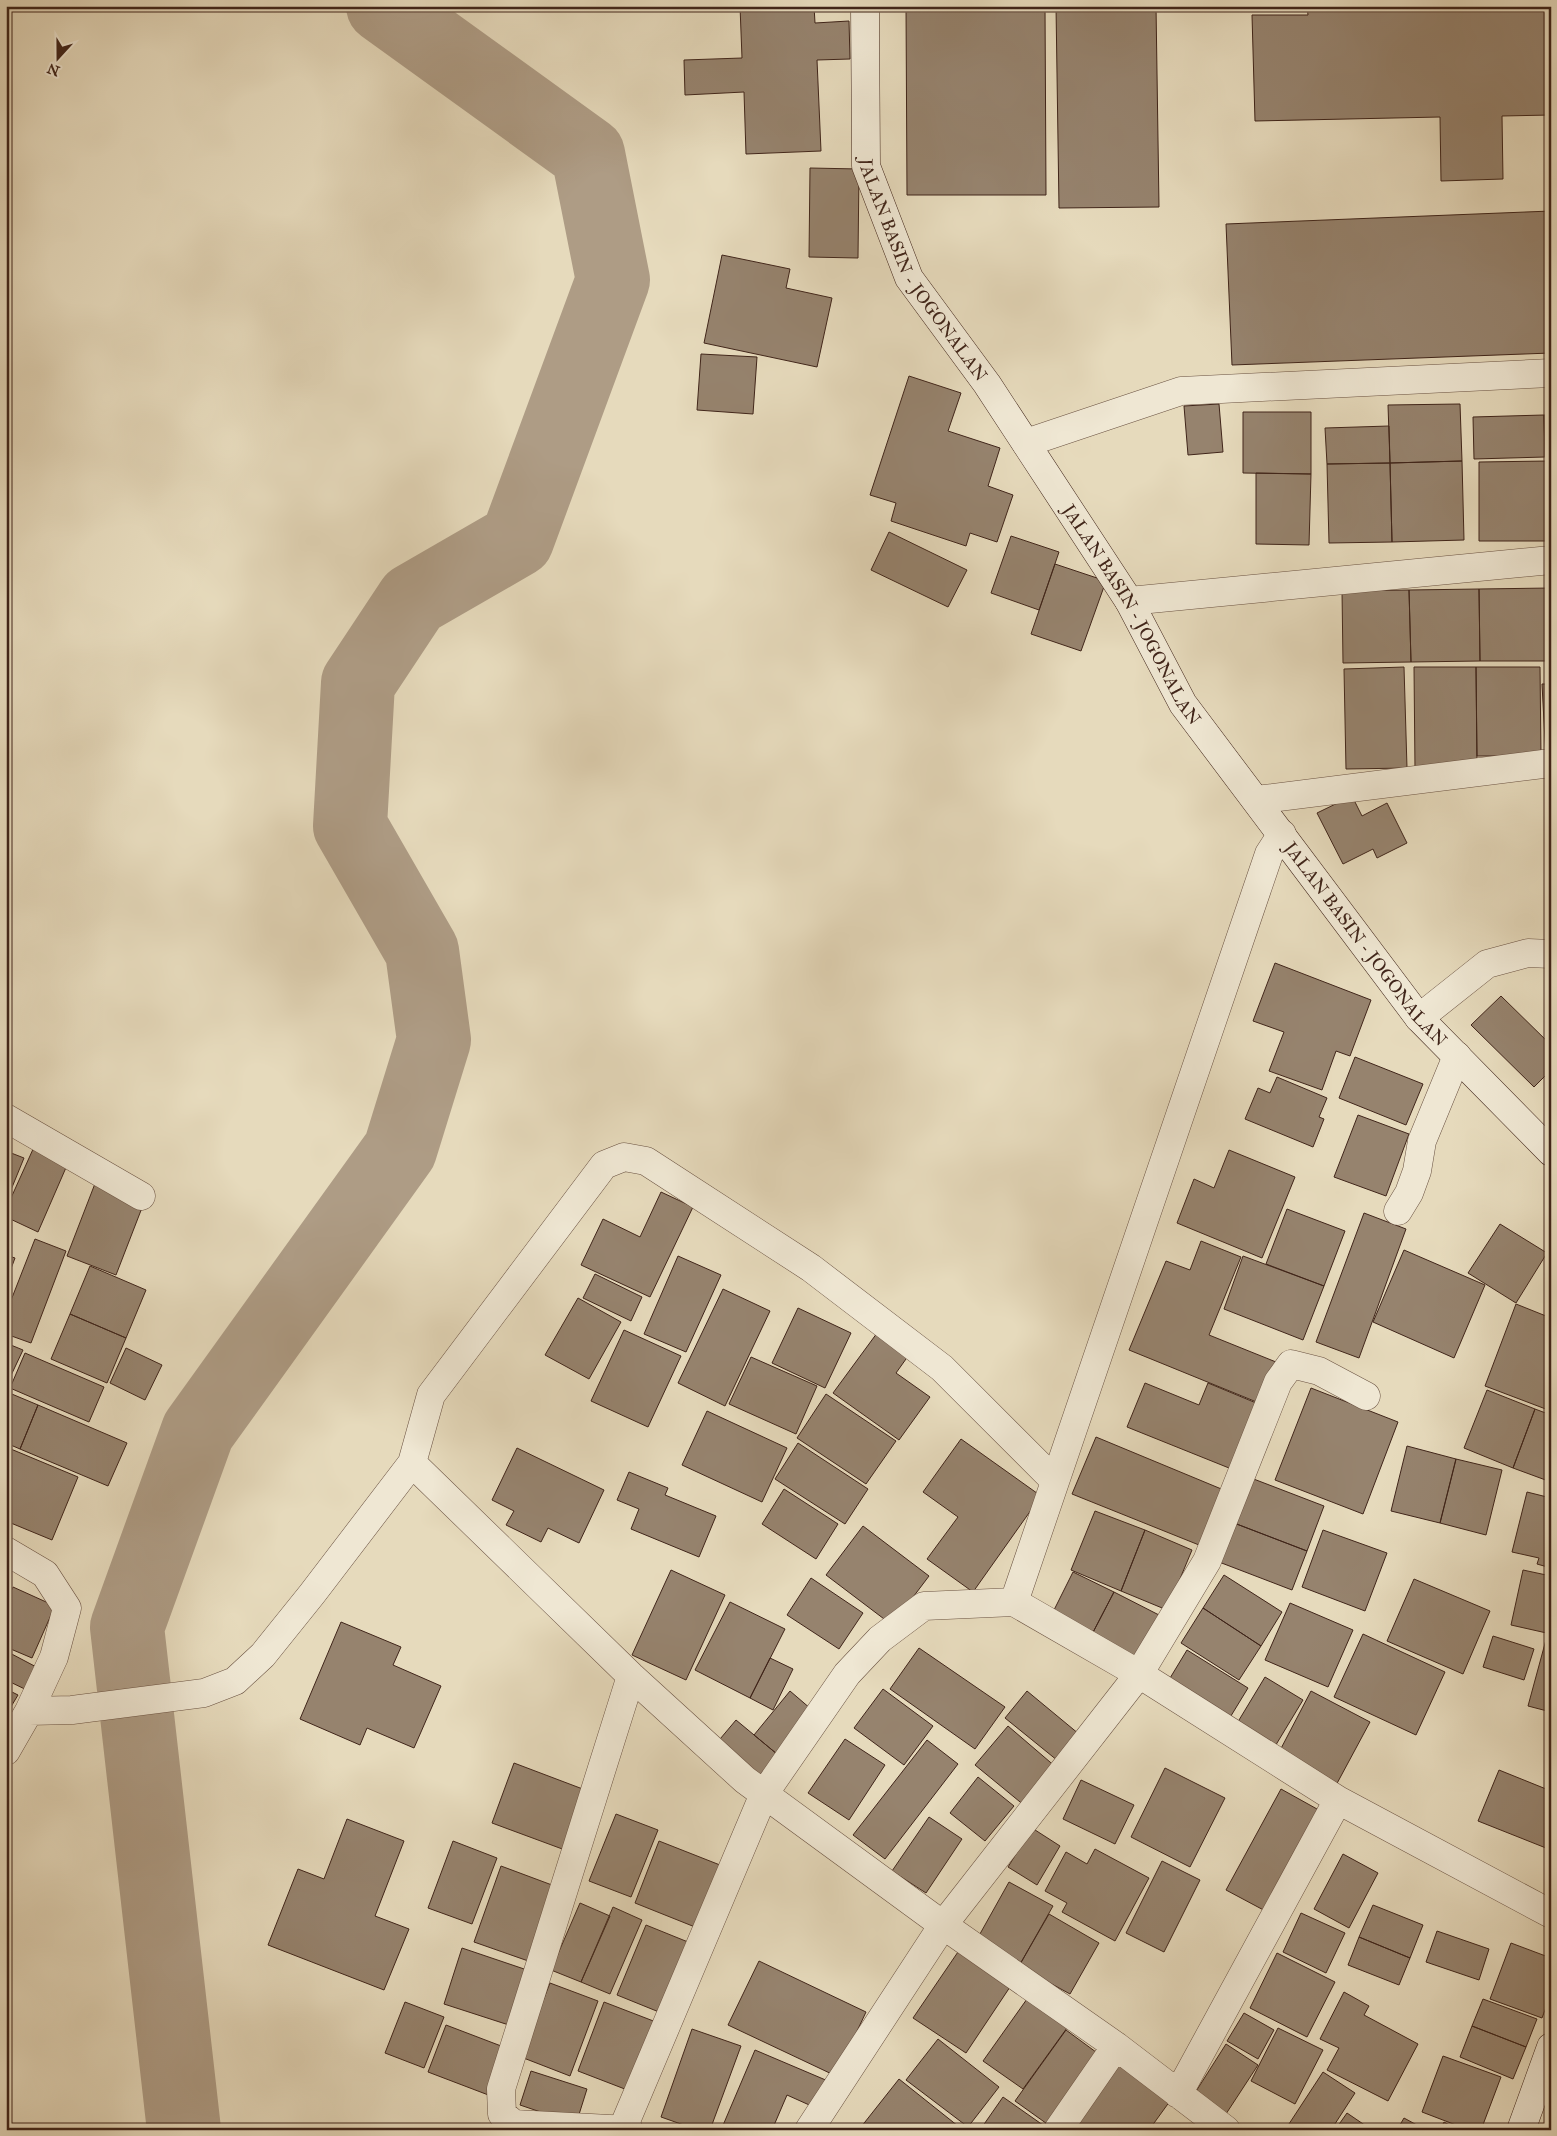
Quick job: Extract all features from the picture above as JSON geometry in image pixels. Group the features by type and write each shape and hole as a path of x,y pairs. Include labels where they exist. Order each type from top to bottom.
{"street":[{"name":"JALAN BASIN - JOGONALAN","path":"865,6 866,166 909,278 987,384 1129,601 1183,704 1256,800 1276,844 1419,1018 1551,1152"},
{"path":"1026,443 1181,392 1551,373"},
{"path":"1129,601 1551,560"},
{"path":"1256,800 1551,763"},
{"path":"1014,1602 1054,1480 1252,906 1276,844"},
{"path":"1419,1018 1487,964 1528,953 1551,954"},
{"path":"1398,1211 1414,1178 1422,1142 1457,1056"},
{"path":"6,1118 141,1196"},
{"path":"29,1711 72,1710 204,1693 235,1682 263,1655 412,1463 431,1395 604,1166 624,1157 646,1161 811,1268 942,1368 1054,1480"},
{"path":"809,2130 942,1925 1139,1674 1207,1562 1278,1382 1291,1364 1319,1371 1366,1396"},
{"path":"412,1463 632,1676 745,1780 942,1925 1116,2046 1226,2130"},
{"path":"6,1551 45,1574 67,1608 54,1657 29,1711 6,1751"},
{"path":"632,1676 501,2090 502,2114 514,2124 626,2129 764,1794 847,1674 880,1639 924,1606 1014,1602 1139,1674 1338,1800 1551,1914"},
{"path":"1178,2094 1338,1800"},
{"path":"1058,2130 1116,2046"},
{"path":"1522,2130 1551,2047"}],"building":[{"path":"740,6 814,6 815,23 849,21 850,59 817,60 821,151 746,154 744,92 685,95 684,60 742,58"},
{"path":"906,6 1045,6 1046,195 907,195"},
{"path":"1056,6 1156,6 1159,207 1059,208"},
{"path":"1307,6 1551,6 1551,115 1502,116 1503,179 1441,181 1440,117 1255,121 1252,15 1308,15"},
{"path":"810,168 859,169 858,258 809,257"},
{"path":"1551,211 1551,353 1232,365 1226,224"},
{"path":"722,255 790,269 786,288 832,298 817,367 704,343"},
{"path":"701,354 757,357 753,414 697,410"},
{"path":"909,376 961,393 948,431 1000,448 988,486 1013,495 997,542 970,533 966,546 891,521 896,503 870,495"},
{"path":"1219,404 1223,452 1188,455 1184,406"},
{"path":"1460,404 1462,461 1390,463 1388,405"},
{"path":"1243,412 1311,412 1311,474 1243,473"},
{"path":"1544,415 1545,457 1474,459 1473,417"},
{"path":"1544,415 1551,415 1551,456 1545,457"},
{"path":"1389,426 1390,463 1327,464 1325,428"},
{"path":"1462,461 1464,540 1392,542 1390,463"},
{"path":"1548,461 1548,541 1479,541 1479,462"},
{"path":"1548,461 1551,461 1551,541 1548,541"},
{"path":"1390,463 1392,542 1329,543 1327,464"},
{"path":"1256,473 1311,474 1309,545 1256,544"},
{"path":"889,532 967,570 948,607 871,570"},
{"path":"1011,536 1059,552 1039,610 991,593"},
{"path":"1055,564 1106,581 1081,651 1031,634"},
{"path":"1551,588 1551,661 1480,661 1479,589"},
{"path":"1479,589 1480,661 1411,662 1409,590"},
{"path":"1409,590 1411,662 1343,663 1342,591"},
{"path":"1404,667 1407,768 1346,769 1344,669"},
{"path":"1414,667 1476,667 1477,768 1415,769"},
{"path":"1476,667 1540,667 1541,756 1477,756"},
{"path":"1542,684 1551,684 1551,760 1546,760"},
{"path":"1352,796 1362,816 1387,803 1407,843 1377,858 1373,849 1343,864 1317,813"},
{"path":"1275,963 1371,1000 1350,1056 1336,1051 1322,1090 1269,1071 1284,1032 1253,1021"},
{"path":"1501,996 1551,1045 1551,1070 1534,1087 1471,1025"},
{"path":"1355,1057 1423,1084 1406,1125 1339,1098"},
{"path":"1277,1077 1327,1098 1319,1117 1324,1119 1313,1147 1245,1119 1258,1088 1270,1093"},
{"path":"1358,1115 1409,1134 1386,1196 1334,1177"},
{"path":"34,1147 68,1163 38,1232 6,1217 6,1209"},
{"path":"1229,1150 1295,1177 1262,1258 1177,1223 1194,1179 1214,1188"},
{"path":"6,1151 24,1158 6,1202"},
{"path":"96,1181 145,1200 116,1275 67,1256"},
{"path":"661,1192 693,1207 650,1297 581,1265 603,1219 640,1237"},
{"path":"1287,1209 1345,1231 1324,1286 1266,1264"},
{"path":"1364,1213 1406,1229 1359,1358 1316,1342"},
{"path":"1500,1224 1547,1253 1516,1303 1468,1273"},
{"path":"35,1239 66,1251 31,1343 6,1334 6,1307 8,1308"},
{"path":"1201,1241 1241,1257 1209,1335 1276,1362 1259,1403 1129,1350 1166,1261 1190,1270"},
{"path":"1404,1250 1485,1285 1454,1358 1373,1322"},
{"path":"6,1255 15,1258 6,1282"},
{"path":"678,1256 721,1275 686,1352 644,1334"},
{"path":"1243,1256 1324,1286 1303,1340 1224,1309"},
{"path":"90,1266 146,1290 126,1338 70,1314"},
{"path":"595,1274 642,1297 631,1321 583,1298"},
{"path":"723,1289 770,1311 725,1406 678,1383"},
{"path":"578,1298 621,1322 589,1379 545,1355"},
{"path":"1516,1304 1551,1318 1551,1411 1485,1386"},
{"path":"798,1308 851,1333 825,1388 772,1363"},
{"path":"70,1314 126,1338 107,1383 51,1359"},
{"path":"880,1329 911,1352 896,1373 930,1397 899,1440 833,1393"},
{"path":"624,1330 681,1356 648,1427 591,1401"},
{"path":"6,1343 23,1350 6,1386"},
{"path":"126,1348 162,1365 145,1400 110,1383"},
{"path":"25,1353 104,1387 89,1422 10,1388"},
{"path":"751,1357 817,1386 796,1434 729,1404"},
{"path":"1145,1383 1199,1405 1208,1383 1261,1405 1234,1470 1127,1427"},
{"path":"1311,1388 1398,1422 1363,1514 1275,1480"},
{"path":"1487,1390 1535,1409 1513,1468 1464,1448"},
{"path":"7,1392 38,1405 20,1449 6,1443"},
{"path":"826,1394 896,1441 866,1484 797,1438"},
{"path":"38,1405 127,1443 108,1486 20,1449"},
{"path":"1535,1409 1551,1415 1551,1482 1513,1468"},
{"path":"707,1411 787,1448 762,1502 682,1465"},
{"path":"1096,1437 1231,1493 1209,1549 1072,1494"},
{"path":"961,1439 1041,1496 973,1592 927,1559 958,1517 923,1492"},
{"path":"798,1443 868,1489 845,1524 775,1479"},
{"path":"1407,1446 1456,1459 1440,1523 1391,1511"},
{"path":"6,1447 78,1477 52,1540 6,1521"},
{"path":"517,1448 604,1490 579,1543 548,1528 541,1542 506,1525 514,1511 492,1500"},
{"path":"1456,1459 1502,1470 1486,1535 1440,1523"},
{"path":"629,1472 668,1488 665,1495 716,1516 699,1557 631,1529 639,1509 617,1500"},
{"path":"1251,1478 1324,1506 1307,1551 1234,1523"},
{"path":"784,1489 838,1524 816,1559 762,1524"},
{"path":"1527,1492 1551,1498 1551,1568 1537,1564 1539,1558 1512,1552"},
{"path":"1095,1511 1145,1530 1121,1591 1071,1570"},
{"path":"1234,1523 1307,1551 1292,1590 1219,1562"},
{"path":"863,1526 929,1576 892,1625 826,1575"},
{"path":"1145,1530 1192,1550 1167,1610 1121,1591"},
{"path":"1323,1530 1387,1553 1365,1611 1302,1587"},
{"path":"6,1568 12,1570 6,1583"},
{"path":"671,1570 725,1595 686,1680 632,1655"},
{"path":"1523,1570 1551,1576 1551,1634 1511,1625"},
{"path":"1073,1572 1114,1592 1089,1640 1049,1620"},
{"path":"1224,1575 1282,1612 1261,1646 1203,1608"},
{"path":"811,1578 863,1613 839,1649 787,1615"},
{"path":"1414,1579 1490,1611 1463,1674 1387,1641"},
{"path":"13,1587 55,1606 32,1658 6,1647 6,1603"},
{"path":"1114,1592 1159,1615 1135,1663 1089,1640"},
{"path":"730,1602 785,1629 750,1698 695,1670"},
{"path":"1290,1603 1353,1630 1328,1687 1265,1660"},
{"path":"1203,1608 1261,1646 1239,1680 1181,1643"},
{"path":"341,1622 401,1647 393,1665 441,1686 414,1748 367,1728 360,1745 300,1719"},
{"path":"1363,1634 1445,1672 1416,1735 1334,1697"},
{"path":"1493,1636 1534,1649 1524,1680 1483,1667"},
{"path":"1547,1636 1551,1637 1551,1712 1528,1706"},
{"path":"919,1648 1005,1707 975,1749 890,1689"},
{"path":"1187,1650 1248,1688 1226,1724 1164,1688"},
{"path":"6,1651 42,1670 31,1692 6,1680"},
{"path":"770,1658 793,1669 773,1710 750,1698"},
{"path":"1265,1677 1303,1700 1271,1753 1233,1730"},
{"path":"6,1689 18,1695 6,1715"},
{"path":"883,1689 933,1726 904,1765 854,1728"},
{"path":"790,1691 818,1715 783,1759 754,1735"},
{"path":"1027,1691 1085,1739 1063,1765 1005,1718"},
{"path":"1311,1691 1370,1722 1334,1789 1276,1758"},
{"path":"736,1720 783,1759 763,1783 715,1745"},
{"path":"1008,1726 1057,1768 1025,1806 975,1765"},
{"path":"845,1739 885,1765 849,1820 808,1793"},
{"path":"927,1740 958,1764 885,1859 853,1835"},
{"path":"514,1763 588,1791 565,1850 492,1823"},
{"path":"1165,1768 1225,1798 1190,1867 1131,1837"},
{"path":"1499,1770 1551,1791 1551,1850 1478,1821"},
{"path":"978,1777 1014,1806 985,1841 950,1813"},
{"path":"1081,1780 1134,1805 1115,1844 1063,1819"},
{"path":"1281,1789 1326,1814 1271,1914 1226,1890"},
{"path":"616,1814 658,1830 631,1897 589,1881"},
{"path":"929,1817 962,1839 926,1893 892,1871"},
{"path":"347,1819 404,1841 375,1916 409,1929 384,1990 268,1945 298,1869 324,1879"},
{"path":"1032,1828 1060,1846 1037,1885 1008,1867"},
{"path":"453,1841 497,1858 472,1924 428,1908"},
{"path":"659,1841 720,1865 695,1927 635,1903"},
{"path":"1095,1849 1149,1878 1115,1941 1062,1912 1067,1903 1045,1891 1066,1852 1087,1864"},
{"path":"1343,1854 1378,1873 1349,1928 1314,1909"},
{"path":"1162,1861 1200,1880 1164,1952 1126,1933"},
{"path":"501,1866 560,1888 534,1963 474,1942"},
{"path":"1009,1882 1053,1906 1019,1966 976,1941"},
{"path":"580,1903 610,1916 581,1982 551,1970"},
{"path":"1373,1905 1423,1925 1410,1958 1359,1937"},
{"path":"613,1907 642,1920 610,1994 581,1982"},
{"path":"1301,1913 1345,1933 1326,1973 1283,1952"},
{"path":"1049,1914 1099,1943 1070,1994 1019,1966"},
{"path":"646,1925 688,1942 659,2012 617,1995"},
{"path":"1437,1931 1489,1949 1479,1980 1426,1962"},
{"path":"1359,1937 1410,1958 1399,1985 1348,1965"},
{"path":"1511,1943 1551,1958 1551,1994 1542,2018 1490,1999"},
{"path":"462,1948 533,1972 515,2027 444,2004"},
{"path":"960,1949 1012,1984 966,2053 913,2018"},
{"path":"1277,1953 1335,1982 1307,2037 1250,2008"},
{"path":"759,1961 866,2012 836,2076 728,2025"},
{"path":"550,1983 598,2001 570,2076 521,2057"},
{"path":"1344,1992 1369,2006 1364,2015 1418,2044 1388,2101 1327,2070 1339,2048 1320,2039"},
{"path":"1027,1999 1067,2028 1023,2089 983,2061"},
{"path":"1483,1999 1537,2019 1526,2047 1472,2026"},
{"path":"405,2002 444,2017 424,2068 385,2053"},
{"path":"604,2002 656,2022 630,2091 578,2071"},
{"path":"1244,2013 1274,2030 1258,2059 1227,2041"},
{"path":"446,2025 509,2049 491,2096 428,2072"},
{"path":"1472,2026 1526,2047 1513,2079 1460,2057"},
{"path":"1278,2028 1323,2050 1295,2104 1251,2081"},
{"path":"692,2029 741,2046 710,2130 698,2130 661,2117"},
{"path":"1066,2030 1100,2055 1050,2126 1015,2101"},
{"path":"938,2039 999,2087 968,2127 906,2080"},
{"path":"1226,2044 1258,2065 1224,2117 1193,2096"},
{"path":"755,2050 828,2081 816,2108 787,2095 772,2130 721,2130"},
{"path":"1443,2056 1501,2077 1481,2130 1469,2130 1422,2112"},
{"path":"1114,2061 1170,2101 1149,2130 1064,2130"},
{"path":"531,2071 587,2089 576,2124 520,2105"},
{"path":"1323,2072 1355,2093 1331,2130 1285,2130"},
{"path":"899,2079 963,2130 864,2130 861,2127"},
{"path":"1003,2097 1050,2130 980,2130"},
{"path":"1347,2113 1372,2130 1335,2130"},
{"path":"1404,2118 1426,2130 1397,2130"},
{"path":"1444,2122 1458,2130 1440,2130"},
{"path":"431,2125 448,2130 430,2130"}],"waterway":[{"path":"184,2130 127,1627 198,1431 400,1150 434,1040 422,951 350,826 358,683 413,600 517,540 613,280 588,154 383,6"}]}
